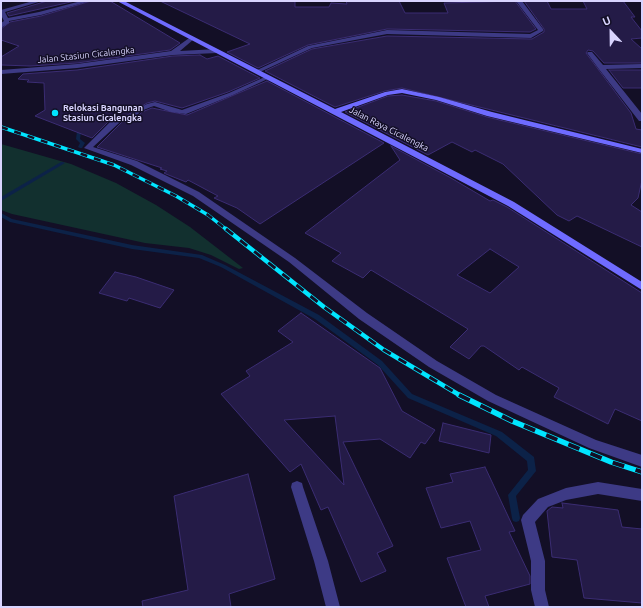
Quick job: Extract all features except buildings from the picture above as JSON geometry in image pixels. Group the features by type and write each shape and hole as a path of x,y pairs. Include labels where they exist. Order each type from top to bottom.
{"main road":[{"name":"Jalan Raya Cicalengka","path":"120,1 258,71 511,204 642,287"},
{"path":"334,112 387,93 402,91 437,98 490,114 642,151"}],"street":[{"path":"1,26 5,25 6,20 1,10 39,1"},
{"path":"6,20 40,14 87,1"},
{"path":"258,71 310,47 387,32 531,36 541,30 519,1"},
{"path":"173,53 192,38"},
{"name":"Jalan Stasiun Cicalengka","path":"1,72 77,66 173,53 217,51"},
{"path":"590,53 642,119"},
{"path":"600,67 642,66"},
{"path":"269,77 231,94 183,112 171,110 155,104 149,105 139,110 128,119 120,119 115,122 88,148 134,163 196,194 234,218 292,260 364,316 432,364 492,398 593,444 642,461"},
{"path":"297,488 321,561 333,607"},
{"path":"542,607 538,590 538,561 528,520 543,503 566,494 598,488 642,495"}],"green space":[{"path":"1,144 71,164 116,183 156,205 190,227 243,268 239,269 211,255 189,248 145,243 12,214 1,210"}],"waterway":[{"path":"80,125 78,139 83,143 80,147"},
{"path":"1,199 63,163"},
{"path":"1,215 10,220 132,247 200,256 223,266 317,317 380,363 410,396 499,434 531,459 532,471 512,495 516,518"}],"railway":[{"path":"1,127 114,165 176,196 208,215 227,230"},
{"path":"226,229 324,307 384,350 461,396"},
{"path":"461,396 512,421 611,462 642,472"}],"place":[{"name":"Relokasi Bangunan Stasiun Cicalengka","path":"55,113"}]}
